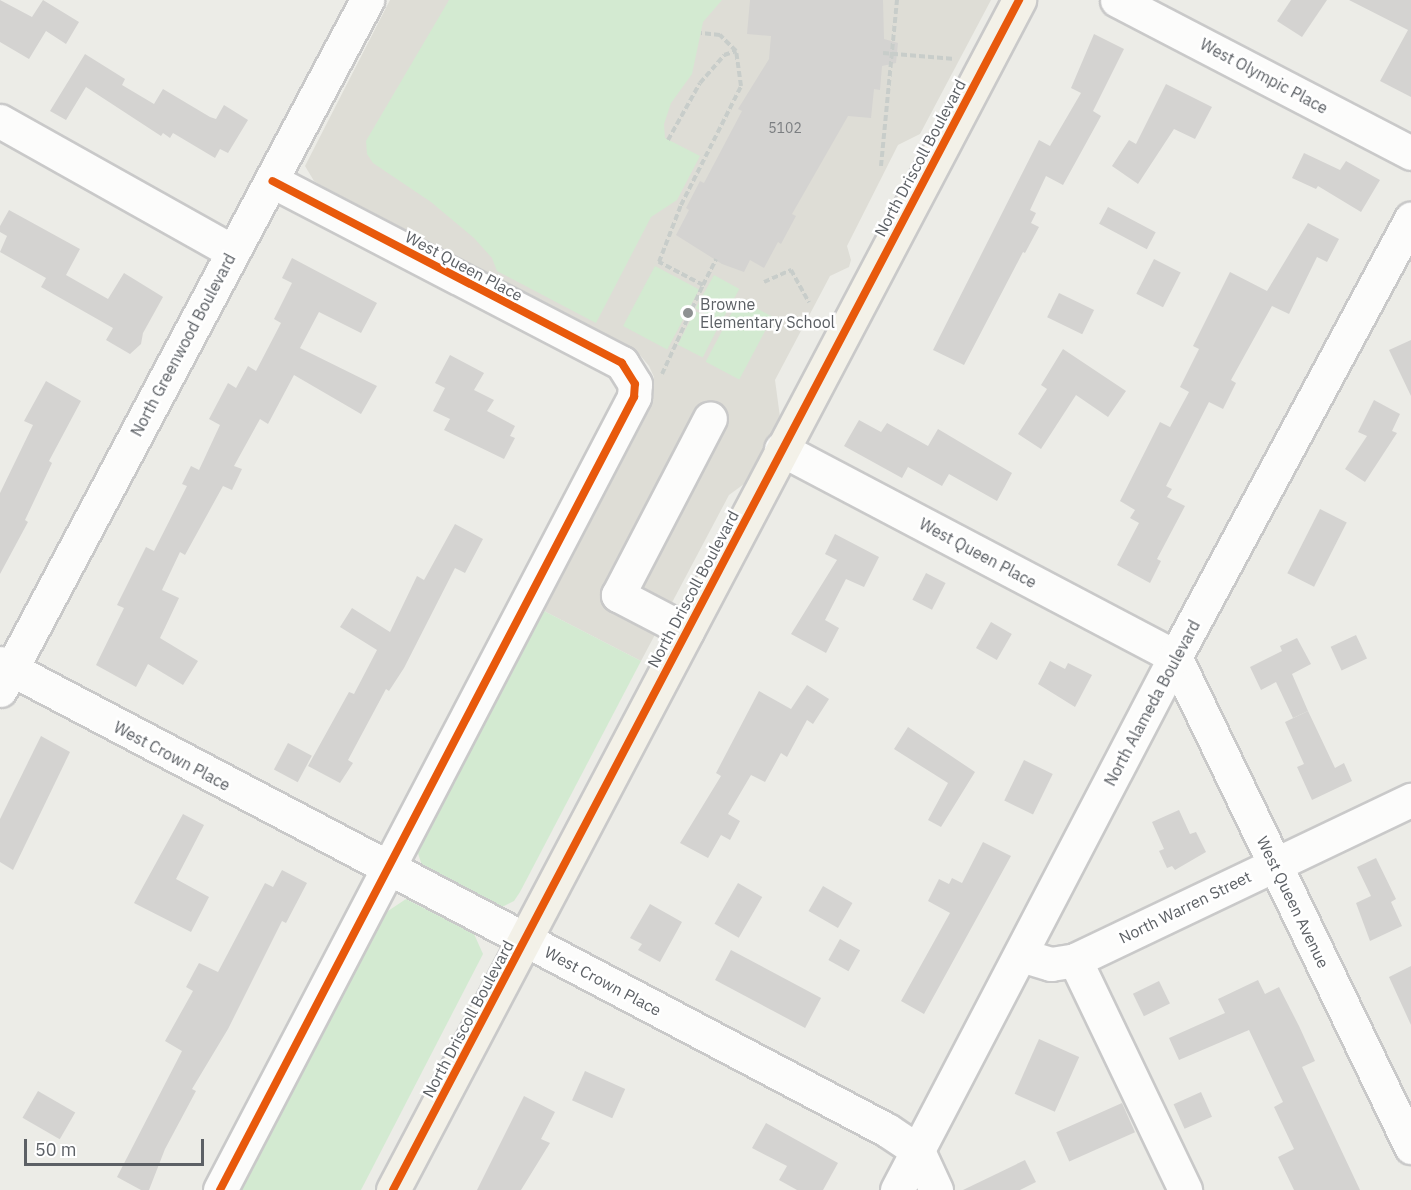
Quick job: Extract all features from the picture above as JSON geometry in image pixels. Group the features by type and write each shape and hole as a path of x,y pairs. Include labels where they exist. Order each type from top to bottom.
{"main road":[{"name":"North Driscoll Boulevard","path":"393,1190 1019,0"}],"street":[{"name":"North Greenwood Boulevard","path":"3,675 272,181 367,0"},
{"name":"West Olympic Place","path":"1118,0 1411,153"},
{"path":"0,121 232,252"},
{"name":"West Queen Place","path":"272,181 622,363 647,384"},
{"name":"North Alameda Boulevard","path":"897,1190 1175,657 1411,219"},
{"path":"220,1190 387,869 631,410 647,384"},
{"path":"687,631 618,595 710,418"},
{"name":"West Queen Place","path":"781,449 1175,657"},
{"name":"West Queen Avenue","path":"1175,657 1411,1147"},
{"name":"West Crown Place","path":"3,675 525,940 887,1130 918,1151"},
{"name":"North Warren Street","path":"1021,955 1051,964 1074,960 1411,800"},
{"path":"1074,960 1185,1190"},
{"path":"918,1151 936,1190"}],"path":[{"path":"881,166 897,0"},
{"path":"701,33 720,35 736,51 741,86 681,205 659,262 703,285"},
{"path":"668,140 700,83 724,55 736,51"},
{"path":"883,52 955,59"},
{"path":"647,384 665,363 716,259"},
{"path":"764,282 791,270 809,302"}],"shaded area":[{"name":"Browne Elementary School","path":"390,0 991,0 920,134 898,145 847,246 851,260 849,267 830,276 775,380 780,417 744,484 729,495 641,661 544,611 653,403 654,377 649,366 635,349 324,187 314,181 305,166"}],"green space":[{"path":"449,0 722,0 703,22 692,74 671,103 664,124 665,138 700,156 677,200 651,217 596,323 497,271 492,258 474,238 431,202 373,163 367,154 366,141"},
{"path":"655,266 699,289 667,350 623,326"},
{"path":"714,275 739,289 721,322 696,308"},
{"path":"739,299 773,317 739,380 706,362"},
{"path":"695,311 720,324 703,358 678,345"},
{"path":"544,611 641,661 520,892 514,901 500,908 423,869 417,850"},
{"path":"406,899 474,934 483,954 361,1190 238,1190 385,913"}],"building":[{"path":"0,0 32,17 43,0 79,22 66,44 46,31 29,59 0,42"},
{"path":"750,0 883,0 884,39 898,43 896,63 882,66 880,90 874,89 871,118 848,116 792,214 796,216 781,244 778,242 764,268 750,260 744,272 722,264 676,235 689,210 686,208 700,181 704,183 742,111 738,109 769,59 771,36 747,34"},
{"path":"1291,0 1327,0 1302,37 1277,21"},
{"path":"1349,0 1411,0 1411,97 1380,81 1408,30"},
{"path":"1094,34 1124,49 1093,111 1101,116 1063,185 1046,176 1030,210 1036,213 1031,223 1039,227 1025,253 1023,252 964,365 933,350 1039,140 1050,146 1081,93 1071,88"},
{"path":"85,54 125,79 122,85 154,104 163,89 210,117 216,119 224,105 248,120 228,153 220,149 215,158 173,133 170,138 163,133 161,136 86,87 66,120 50,111"},
{"path":"1166,84 1212,107 1195,139 1174,129 1138,184 1112,166 1129,140 1136,144"},
{"path":"1304,153 1340,170 1346,161 1380,180 1361,212 1318,186 1316,189 1292,178"},
{"path":"1108,207 1156,232 1147,249 1099,224"},
{"path":"9,210 80,249 66,275 108,299 124,273 163,297 143,333 141,344 130,354 106,340 113,328 41,287 46,278 0,252 7,236 0,232 0,226"},
{"path":"1308,223 1339,239 1327,262 1317,257 1289,314 1272,306 1231,380 1236,383 1223,409 1209,402 1166,486 1172,489 1167,497 1185,506 1157,559 1161,561 1150,583 1117,565 1139,523 1130,518 1135,510 1120,501 1160,422 1170,427 1189,392 1180,387 1199,349 1193,346 1230,272 1267,291"},
{"path":"292,258 377,303 361,333 319,312 300,348 377,386 361,414 294,375 268,424 260,419 234,466 242,469 232,490 223,486 185,555 180,552 162,590 179,598 160,638 198,661 183,685 148,664 136,687 96,665 124,608 117,605 146,547 154,551 187,486 182,484 191,466 199,470 220,425 209,419 228,383 236,388 248,366 256,371 281,323 274,319 292,283 282,278"},
{"path":"1154,259 1181,273 1163,307 1136,294"},
{"path":"1059,293 1094,310 1082,334 1047,317"},
{"path":"1411,340 1411,396 1389,350"},
{"path":"1063,349 1126,391 1108,417 1076,395 1041,449 1018,434 1047,389 1041,385"},
{"path":"450,355 484,373 474,390 494,400 487,411 515,426 510,436 515,438 504,459 444,430 450,419 433,411 445,388 435,383"},
{"path":"46,381 81,401 49,461 52,463 25,520 28,522 0,574 0,493 33,425 24,421"},
{"path":"1374,400 1400,414 1392,431 1397,433 1365,482 1345,469 1367,436 1358,432"},
{"path":"859,420 881,432 887,423 928,446 938,429 1012,473 997,501 949,474 942,486 908,467 902,478 844,446"},
{"path":"1320,509 1347,523 1314,587 1287,573"},
{"path":"455,524 483,539 465,573 455,568 404,668 389,691 386,689 348,760 353,763 340,783 308,766 349,692 354,694 377,650 340,627 352,608 390,632 417,576 424,580"},
{"path":"835,534 879,557 864,587 846,579 825,620 839,628 826,653 791,634 837,560 825,554"},
{"path":"926,573 946,583 932,610 912,600"},
{"path":"991,622 1012,634 997,660 976,648"},
{"path":"1356,635 1367,659 1342,670 1331,647"},
{"path":"1297,638 1311,664 1292,674 1308,711 1293,718 1276,682 1261,690 1250,667 1282,651 1280,646"},
{"path":"1050,661 1065,669 1068,663 1092,675 1075,707 1038,684"},
{"path":"807,685 829,699 813,724 807,720 787,757 781,753 765,782 751,775 728,814 740,821 730,840 721,835 708,858 680,843 721,776 716,773 759,691 791,709"},
{"path":"1308,711 1335,768 1344,763 1352,781 1312,800 1297,767 1304,764 1285,722"},
{"path":"908,727 975,772 941,827 928,820 948,783 894,749"},
{"path":"41,736 70,752 13,870 0,862 0,819"},
{"path":"288,743 312,756 298,782 274,769"},
{"path":"1024,760 1053,774 1033,814 1004,800"},
{"path":"1179,810 1190,834 1196,832 1206,852 1175,870 1172,866 1167,868 1159,851 1164,849 1152,822"},
{"path":"183,814 204,825 176,879 209,897 191,932 134,903"},
{"path":"983,842 1011,856 924,1014 901,1001 950,913 928,901 939,879 949,884 952,878 962,883"},
{"path":"1376,858 1396,899 1391,902 1402,926 1370,941 1356,903 1371,896 1357,867"},
{"path":"282,870 307,883 286,923 282,921 228,1029 192,1089 196,1091 165,1149 149,1190 141,1190 117,1177 182,1051 165,1041 193,991 186,987 199,963 218,972 265,883 273,887"},
{"path":"738,883 762,897 739,938 714,924"},
{"path":"823,886 852,903 838,928 808,911"},
{"path":"650,904 682,922 660,962 638,950 642,944 630,938"},
{"path":"840,939 860,950 848,971 828,960"},
{"path":"731,950 821,998 805,1028 715,980"},
{"path":"1411,966 1411,1025 1389,977"},
{"path":"1258,980 1265,994 1279,987 1299,1026 1315,1061 1302,1067 1360,1190 1294,1190 1278,1157 1294,1149 1274,1107 1283,1102 1249,1030 1179,1060 1169,1038 1225,1013 1218,999"},
{"path":"1159,981 1170,1003 1144,1016 1133,994"},
{"path":"1039,1039 1079,1057 1055,1112 1015,1094"},
{"path":"585,1071 625,1089 612,1118 572,1100"},
{"path":"38,1091 75,1112 60,1139 22,1118"},
{"path":"1201,1092 1212,1117 1185,1129 1174,1104"},
{"path":"524,1096 555,1112 541,1139 550,1143 521,1190 477,1190"},
{"path":"1122,1103 1135,1132 1069,1162 1056,1132"},
{"path":"766,1123 838,1163 823,1190 797,1190 779,1180 787,1166 752,1148"},
{"path":"1025,1160 1036,1182 1020,1190 963,1190"}],"cycle path":[{"path":"393,1190 1019,0"},
{"path":"220,1190 634,397 635,384 622,363 272,181"}],"place":[{"name":"Browne Elementary School","path":"688,313"}]}
